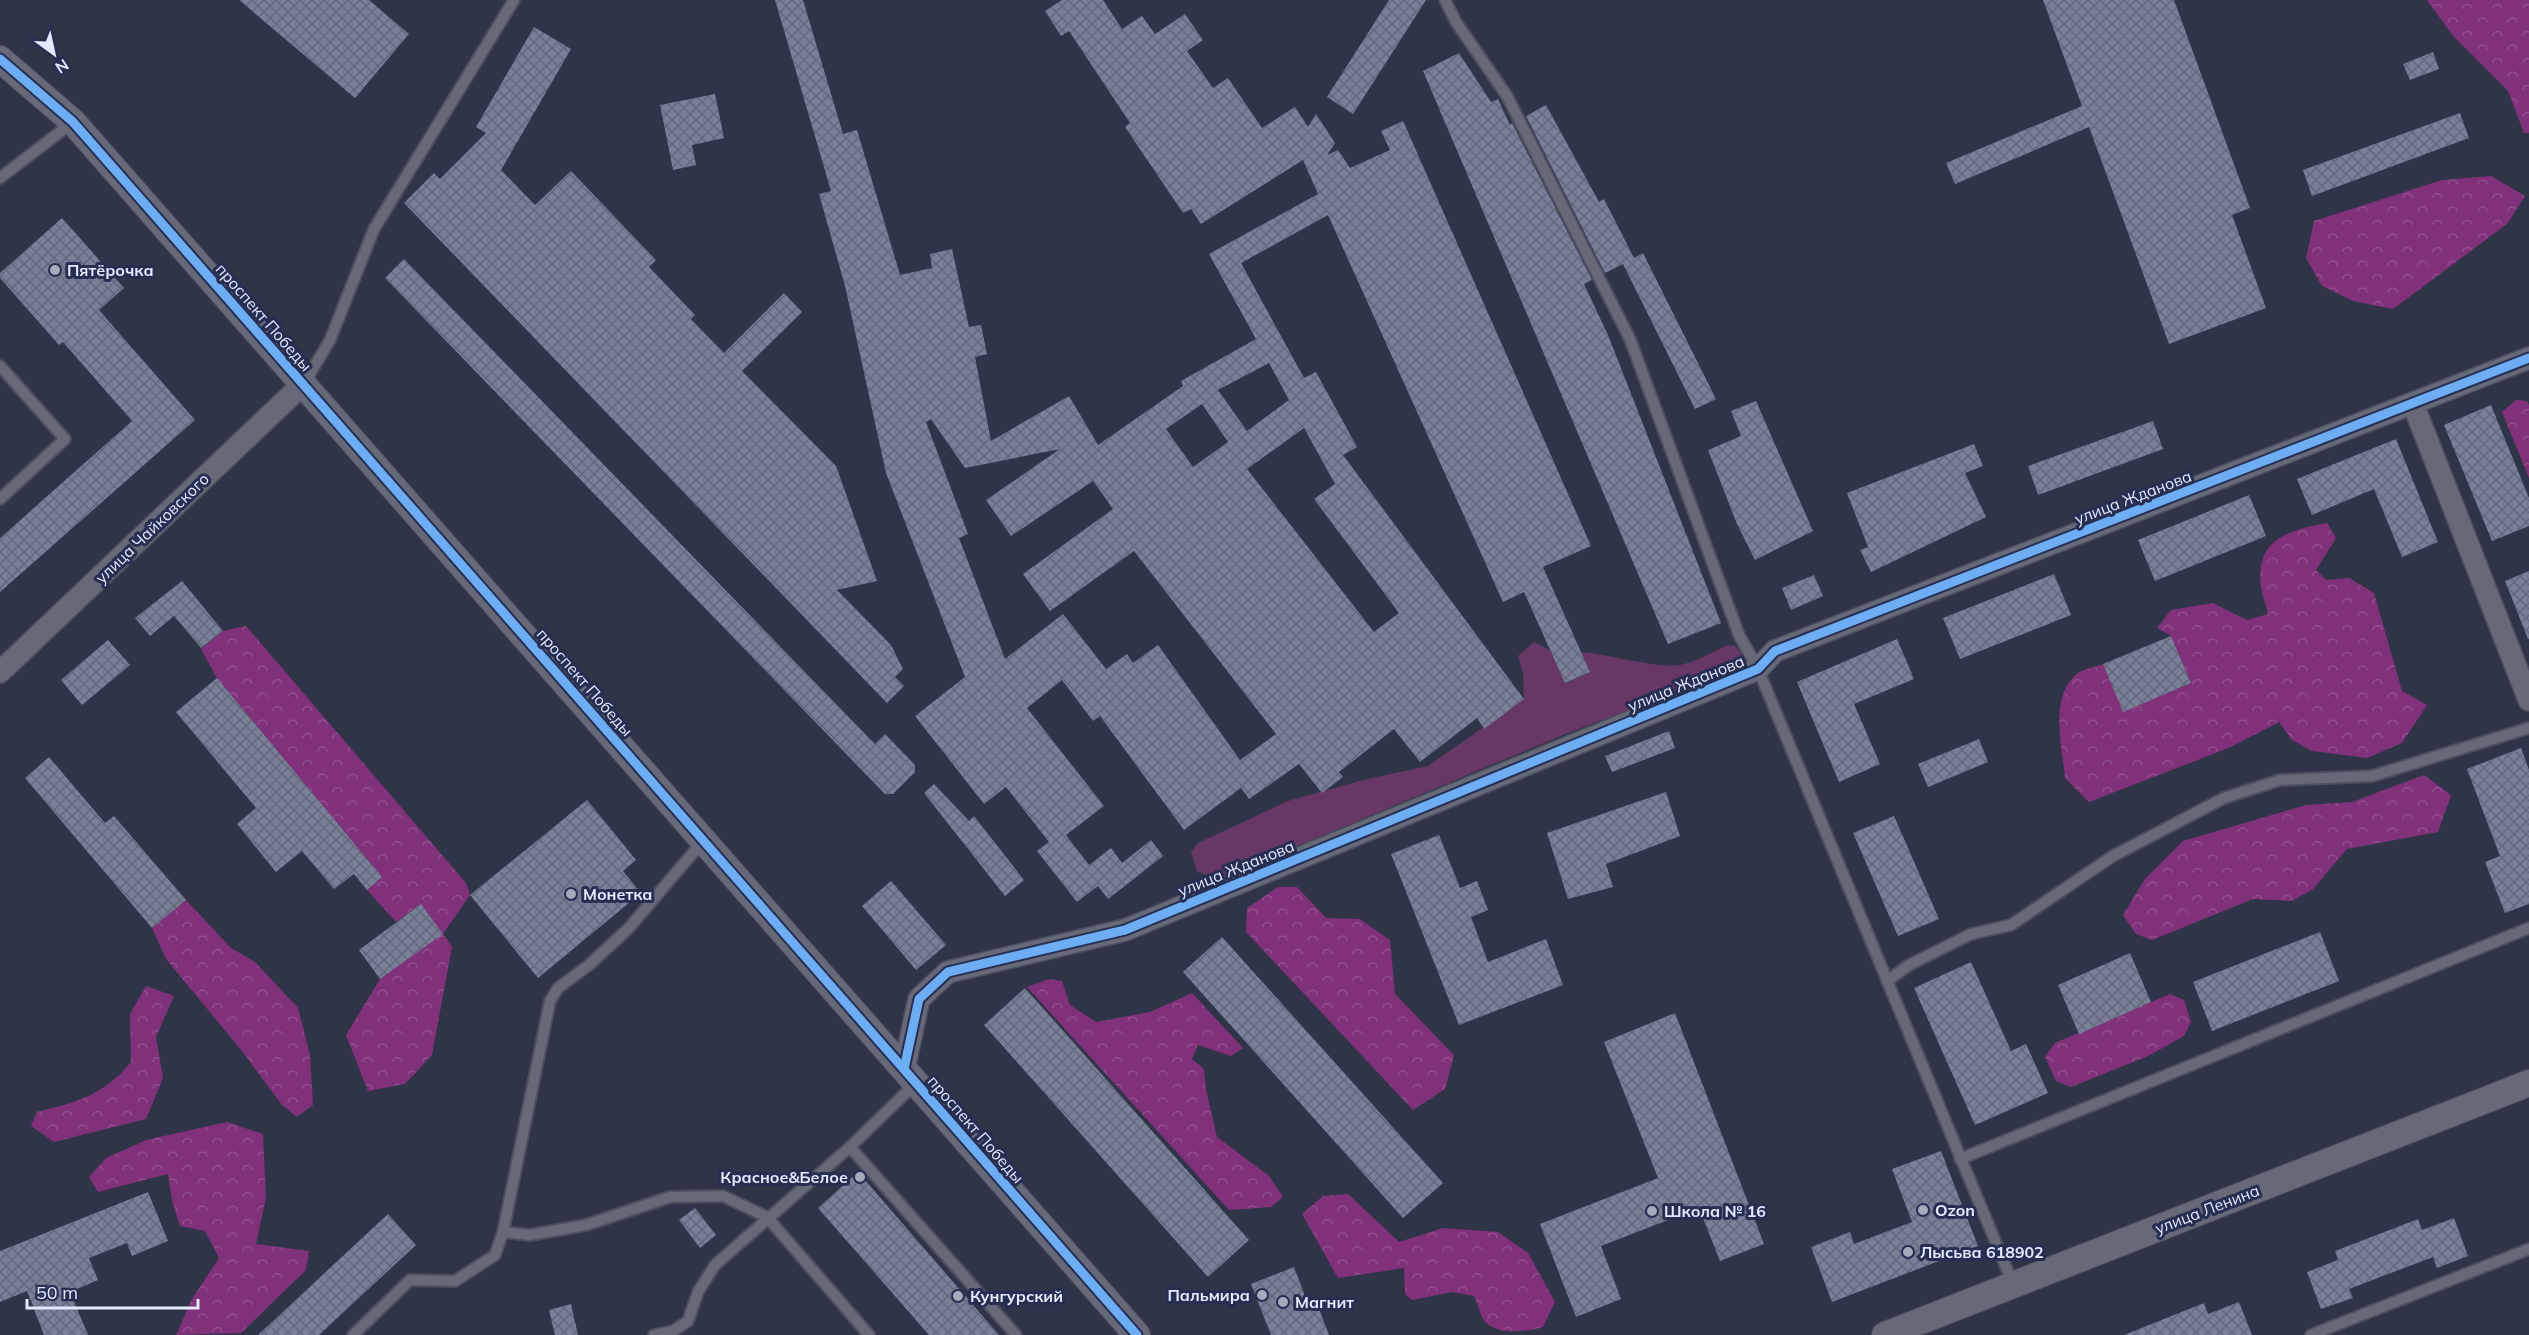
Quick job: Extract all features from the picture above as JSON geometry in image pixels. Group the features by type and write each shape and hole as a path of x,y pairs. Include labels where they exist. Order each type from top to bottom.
{"street":[{"name":"проспект Победы","path":"0,59 73,122 910,1076 1128,1330"},
{"name":"улица Жданова","path":"910,1076 919,999 948,972 1125,930 1758,669 1775,651 2529,358"},
{"name":"улица Чайковского","path":"4,662 303,384"},
{"path":"2413,404 2529,700"},
{"name":"улица Ленина","path":"1885,1335 2529,1083"}],"lane":[{"path":"303,384 330,340 374,229 514,0"},
{"path":"1445,0 1456,21 1507,96 1630,339 1739,636 1758,669 2013,1286"},
{"path":"0,178 73,122"},
{"path":"0,366 65,439 0,499"},
{"path":"1887,981 1909,965 1971,934 2010,925 2113,856 2224,798 2280,780 2372,776 2529,728"},
{"path":"353,1335 410,1281 455,1281 495,1255 503,1232 550,1001 558,988 589,965 629,928 703,840"},
{"path":"1960,1159 2529,928"},
{"path":"654,1335 673,1331 688,1321 698,1292 715,1265 767,1217 850,1147 910,1076"},
{"path":"850,1147 1016,1335"},
{"path":"503,1232 530,1235 586,1225 670,1197 723,1196 767,1217 868,1335"},
{"path":"2311,1335 2529,1249"}],"shaded area":[{"path":"1534,642 1550,650 1566,683 1590,672 1581,652 1670,666 1692,662 1728,645 1735,646 1742,654 1738,667 1701,687 1683,686 1636,712 1601,720 1558,737 1216,880 1197,871 1191,852 1198,843 1288,801 1363,780 1428,766 1524,699 1523,673 1518,656"}],"green space":[{"path":"2427,0 2529,0 2529,133 2524,133 2508,91 2453,36"},
{"path":"2491,176 2525,196 2507,224 2393,309 2353,301 2322,286 2306,258 2314,221 2442,180"},
{"path":"2516,400 2527,401 2529,405 2529,478 2502,412"},
{"path":"2327,523 2336,538 2316,570 2326,580 2349,578 2374,593 2402,691 2427,705 2402,743 2367,758 2312,751 2292,740 2279,722 2231,747 2089,802 2065,778 2059,723 2063,695 2068,684 2080,672 2103,664 2123,711 2191,683 2171,636 2157,628 2171,610 2213,603 2247,620 2268,614 2262,589 2261,570 2263,557 2269,547 2300,529"},
{"path":"246,626 466,883 470,895 443,934 452,947 432,1055 405,1084 368,1091 346,1035 380,979 442,934 421,904 396,922 367,890 382,877 217,678 201,649 223,631"},
{"path":"2424,775 2451,795 2438,832 2347,849 2313,889 2292,901 2253,899 2152,940 2136,934 2123,915 2145,879 2183,841 2306,805 2352,802"},
{"path":"1278,887 1297,887 1326,918 1360,919 1390,940 1395,994 1454,1055 1445,1089 1413,1110 1246,932 1247,908"},
{"path":"186,900 231,948 255,962 298,1008 310,1055 313,1105 297,1117 282,1105 242,1051 166,959 152,928"},
{"path":"1049,979 1062,981 1070,1005 1096,1022 1150,1012 1192,993 1243,1048 1231,1056 1198,1045 1192,1059 1204,1069 1206,1090 1217,1137 1269,1176 1283,1197 1271,1207 1229,1210 1027,987"},
{"path":"146,986 174,996 156,1037 163,1078 146,1119 54,1142 31,1126 37,1112 89,1096 111,1082 131,1062 130,1014"},
{"path":"2170,994 2184,1000 2191,1022 2184,1036 2148,1056 2071,1087 2056,1081 2045,1057 2055,1043"},
{"path":"227,1122 263,1134 266,1198 256,1244 309,1251 306,1270 241,1333 176,1335 192,1299 219,1258 205,1231 180,1226 172,1201 168,1174 98,1192 89,1177 106,1158 146,1140"},
{"path":"1348,1194 1399,1242 1443,1228 1498,1232 1528,1253 1555,1302 1543,1327 1504,1331 1490,1326 1483,1319 1474,1296 1452,1292 1412,1300 1405,1294 1404,1268 1338,1278 1302,1214 1323,1196"}],"building":[{"path":"239,0 369,0 409,34 355,98"},
{"path":"775,0 803,0 843,134 857,130 900,275 932,268 930,254 952,249 969,327 981,325 987,354 975,357 991,441 1069,396 1098,445 1183,386 1181,381 1256,339 1209,254 1318,194 1303,160 1201,224 1191,209 1183,213 1125,127 1130,123 1069,31 1061,36 1045,11 1062,0 1103,0 1122,29 1142,16 1155,34 1185,14 1203,40 1187,51 1213,88 1228,78 1262,128 1295,107 1308,127 1316,114 1335,143 1327,155 1338,150 1350,168 1390,150 1381,131 1403,121 1591,546 1543,567 1590,672 1565,683 1524,592 1503,602 1328,215 1241,263 1304,378 1316,372 1357,447 1343,455 1524,699 1484,729 1477,718 1420,762 1394,729 1339,772 1343,777 1322,793 1299,764 1249,799 1241,788 1184,830 1100,716 1093,721 1062,680 1027,708 1104,806 1066,835 1089,865 1111,848 1122,863 1151,840 1163,856 1108,899 1098,886 1077,902 1037,851 1049,842 1006,787 984,804 915,716 965,677 886,473 845,286 819,194 831,191","holes":["1269,363 1289,400 1247,431 1218,390","1202,404 1228,442 1193,467 1166,429","931,419 965,468 1060,449 986,500 1011,536 1093,481 1113,509 1023,574 1050,611 1134,551 1276,734 1240,760 1158,645 1133,663 1127,654 1106,669 1063,614 1005,659 959,538 968,534 926,422","1304,428 1335,484 1314,499 1399,613 1374,632 1247,469"]},
{"path":"1389,0 1426,0 1353,114 1327,97"},
{"path":"2043,0 2174,0 2250,208 2232,215 2266,308 2169,344 2089,127 1955,184 1946,163 2082,106"},
{"path":"534,27 571,49 501,170 535,205 571,171 656,260 649,267 695,315 691,319 724,353 784,293 802,312 742,371 836,466 877,581 837,590 891,645 903,669 895,677 904,686 887,703 404,203 434,173 440,179 486,133 476,127"},
{"path":"2433,52 2439,69 2410,80 2403,64"},
{"path":"1459,53 1491,102 1498,99 1592,280 1584,284 1608,335 1721,623 1668,644 1423,71"},
{"path":"715,94 724,138 692,145 696,165 673,170 660,105"},
{"path":"1546,105 1599,202 1604,199 1634,258 1643,253 1716,399 1695,409 1623,264 1605,273 1526,116"},
{"path":"2460,113 2469,138 2312,196 2303,170"},
{"path":"62,218 124,288 99,310 195,420 0,592 0,538 132,421 63,342 59,345 0,278 0,273"},
{"path":"404,259 875,744 885,734 915,765 915,772 893,794 885,794 385,278"},
{"path":"1756,401 1813,531 1755,560 1737,524 1708,450 1741,436 1731,411"},
{"path":"2491,405 2529,498 2529,526 2492,541 2444,425"},
{"path":"2153,421 2163,449 2038,495 2028,466"},
{"path":"2396,439 2438,542 2402,557 2374,489 2312,515 2297,479"},
{"path":"1974,444 1983,466 1965,473 1986,517 1871,572 1860,550 1868,547 1847,493"},
{"path":"2249,495 2266,536 2155,581 2138,540"},
{"path":"2529,571 2529,639 2528,639 2505,581"},
{"path":"2054,574 2071,615 1960,659 1943,618"},
{"path":"1814,575 1823,596 1791,610 1782,588"},
{"path":"182,581 223,631 201,648 174,616 150,636 135,618"},
{"path":"2171,636 2191,683 2123,712 2103,664"},
{"path":"1897,639 1914,679 1854,704 1880,764 1839,782 1797,682"},
{"path":"108,640 130,665 82,705 61,680"},
{"path":"217,678 382,877 367,890 354,874 334,889 302,851 276,872 237,824 256,808 176,712"},
{"path":"1669,731 1675,748 1612,772 1605,756"},
{"path":"1979,739 1988,762 1928,787 1918,764"},
{"path":"2521,748 2529,770 2529,904 2505,913 2485,862 2500,856 2467,769"},
{"path":"49,757 105,823 114,816 186,900 152,928 25,778"},
{"path":"934,784 969,821 974,816 1024,880 1005,896 924,793"},
{"path":"1666,792 1680,836 1606,864 1613,887 1568,899 1547,833"},
{"path":"587,800 636,860 623,871 641,893 538,978 470,895"},
{"path":"1894,816 1939,919 1898,936 1853,833"},
{"path":"1439,835 1460,888 1477,881 1488,910 1471,917 1488,962 1546,939 1563,985 1459,1025 1391,854"},
{"path":"891,881 946,945 916,970 862,906"},
{"path":"421,904 443,934 380,979 359,950"},
{"path":"2320,932 2339,981 2212,1031 2193,982"},
{"path":"1222,937 1443,1183 1403,1218 1183,972"},
{"path":"2130,953 2151,1002 2079,1034 2058,985"},
{"path":"1971,962 2011,1051 2026,1044 2048,1093 1975,1125 1914,988"},
{"path":"1025,988 1249,1240 1208,1277 984,1025"},
{"path":"1675,1013 1764,1244 1720,1261 1699,1208 1601,1246 1621,1299 1576,1317 1540,1224 1658,1178 1604,1042"},
{"path":"1941,1151 1978,1246 1832,1302 1811,1247 1850,1232 1854,1244 1912,1222 1892,1169"},
{"path":"858,1172 999,1335 929,1335 818,1208"},
{"path":"148,1192 168,1241 132,1256 127,1243 89,1258 98,1280 70,1292 88,1335 44,1335 27,1291 0,1302 0,1251"},
{"path":"695,1208 716,1235 700,1248 679,1220"},
{"path":"388,1214 416,1245 319,1335 258,1335"},
{"path":"2454,1218 2468,1256 2437,1268 2433,1257 2349,1289 2353,1298 2321,1309 2307,1272 2338,1260 2335,1251 2418,1219 2422,1230"},
{"name":"Магнит","path":"1294,1267 1308,1304 1316,1301 1329,1335 1271,1335 1251,1284"},
{"path":"2239,1302 2252,1335 2124,1335 2204,1303 2208,1314"},
{"path":"571,1304 578,1335 555,1335 549,1310"}],"cycle path":[{"path":"0,59 73,122 1137,1335"},
{"path":"904,1069 919,999 948,972 1125,930 1758,669 1775,651 2529,358"}],"place":[{"name":"Пятёрочка","path":"55,270"},
{"name":"Монетка","path":"571,894"},
{"name":"Красное&Белое","path":"860,1177"},
{"name":"Ozon","path":"1923,1210"},
{"name":"Школа № 16","path":"1652,1211"},
{"name":"Лысьва 618902","path":"1908,1252"},
{"name":"Пальмира","path":"1262,1295"},
{"name":"Кунгурский","path":"958,1296"},
{"name":"Магнит","path":"1283,1302"}]}
